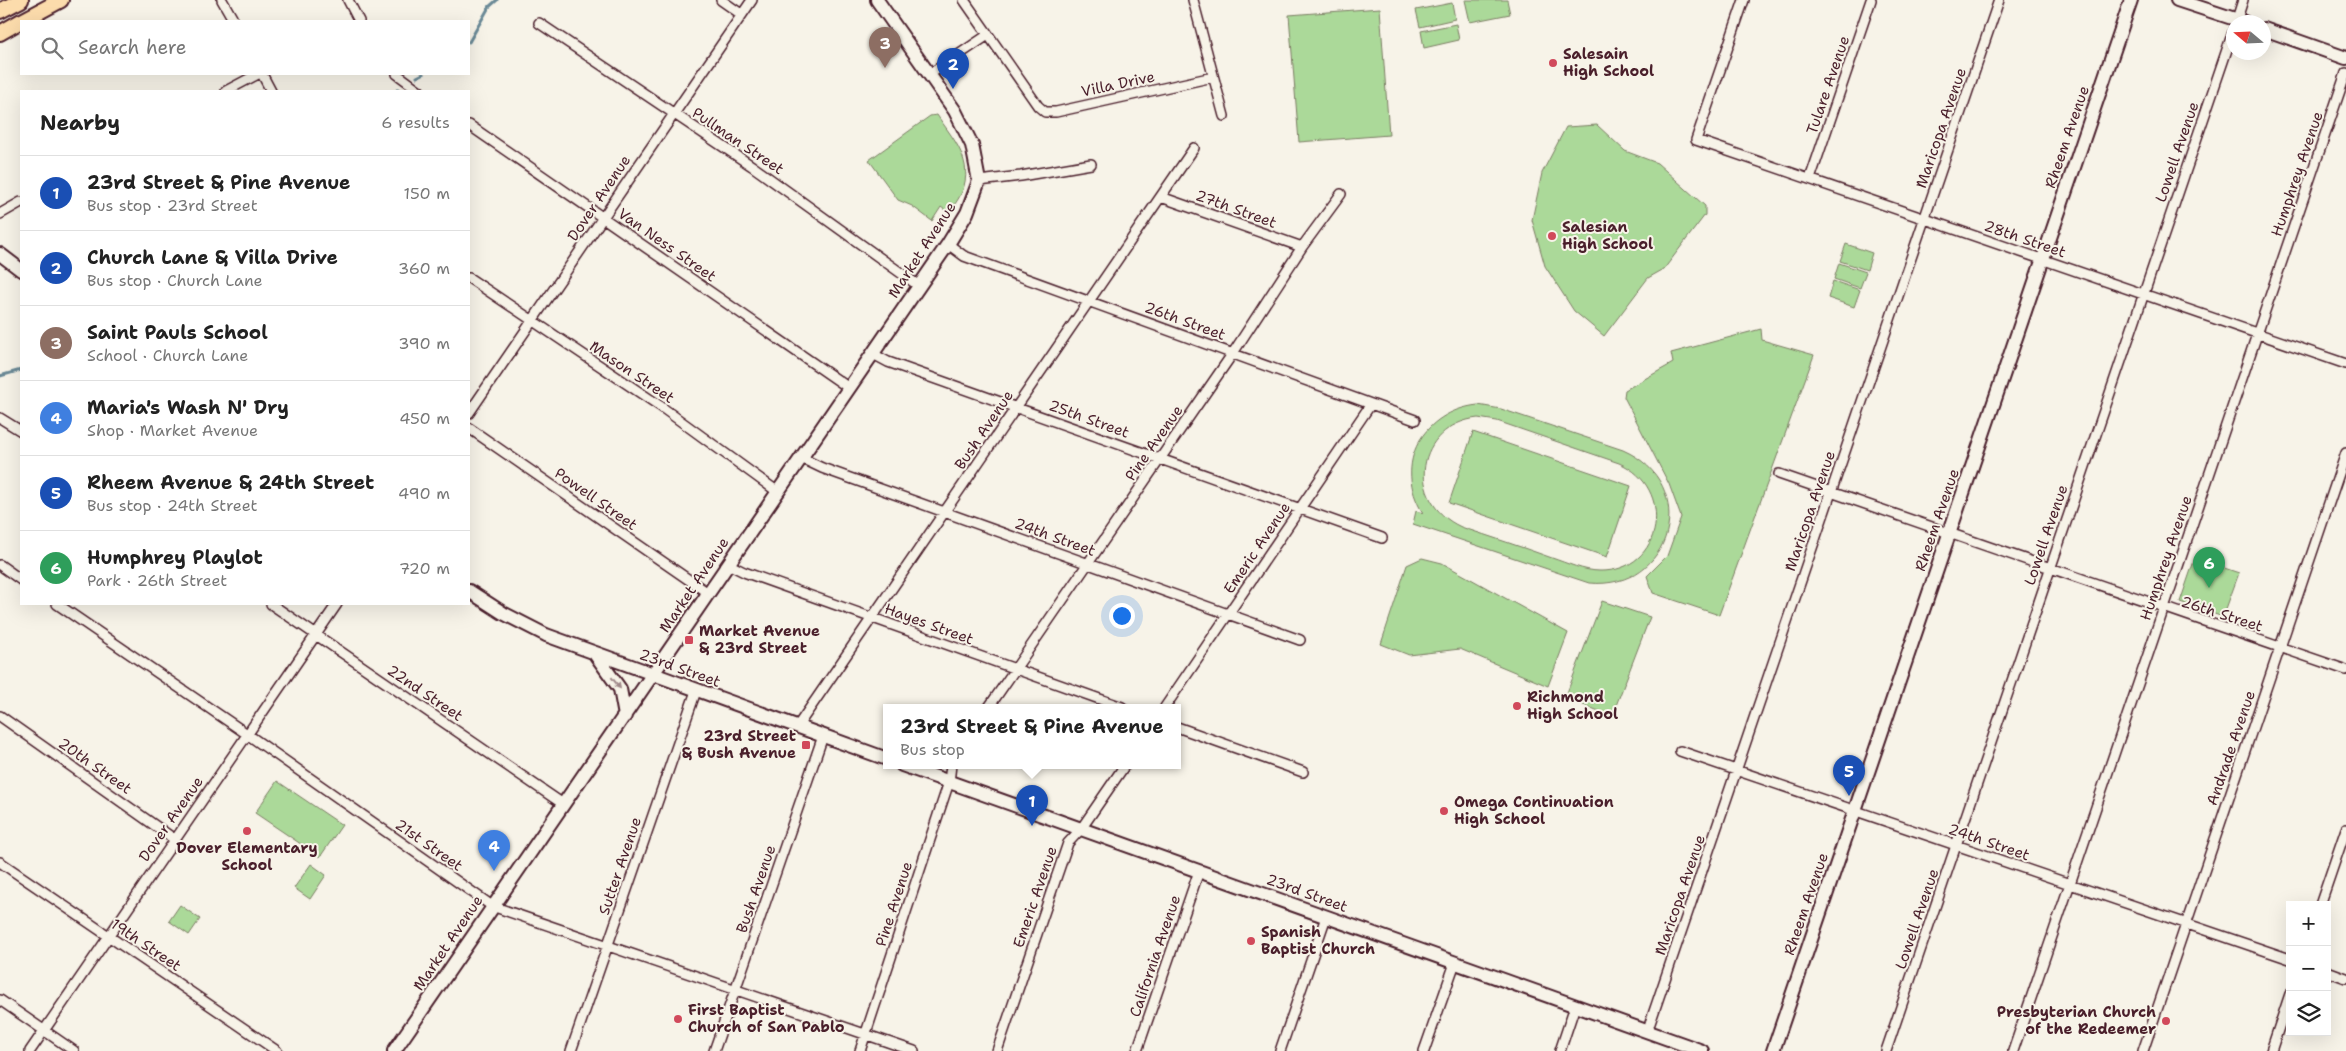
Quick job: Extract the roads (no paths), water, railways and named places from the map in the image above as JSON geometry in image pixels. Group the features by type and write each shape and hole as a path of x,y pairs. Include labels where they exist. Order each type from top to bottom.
{"main road":[{"path":"0,10 21,0"},
{"path":"24,20 61,0"},
{"path":"0,33 20,22"}],"street":[{"path":"222,0 233,20"},
{"path":"348,0 354,20"},
{"path":"721,0 741,14"},
{"name":"Dover Avenue","path":"470,412 672,114 752,0"},
{"path":"877,0 954,111 972,145 979,181 1091,164"},
{"name":"Villa Drive","path":"964,0 1038,106 1046,112 1056,112 1213,78"},
{"path":"1193,0 1224,116"},
{"name":"28th Street","path":"1744,0 1696,140 2346,364"},
{"name":"Tulare Avenue","path":"1810,179 1871,0"},
{"name":"Maricopa Avenue","path":"1647,1032 1999,0"},
{"name":"Rheem Avenue","path":"1772,1051 2131,0"},
{"path":"2177,0 2226,19"},
{"name":"Lowell Avenue","path":"2240,15 2244,0"},
{"name":"Pullman Street","path":"539,23 752,166 920,286"},
{"path":"2271,31 2346,58"},
{"path":"930,74 988,34"},
{"name":"Lowell Avenue","path":"1886,1051 1958,845 2049,568 2226,58"},
{"name":"Humphrey Avenue","path":"2012,1051 2346,73"},
{"path":"228,90 256,75"},
{"path":"263,75 270,90"},
{"path":"399,76 419,90"},
{"name":"Van Ness Street","path":"470,126 849,388"},
{"name":"Bush Avenue","path":"797,727 1194,148"},
{"name":"Market Avenue","path":"394,1051 920,286 967,214 979,181"},
{"name":"Pine Avenue","path":"991,704 1233,354 1302,247 1341,194"},
{"name":"27th Street","path":"1161,197 1302,247"},
{"path":"0,214 20,203"},
{"name":"26th Street","path":"948,244 964,256 1415,420"},
{"path":"0,254 20,269"},
{"name":"Mason Street","path":"470,279 660,406 778,492"},
{"name":"25th Street","path":"873,354 888,362 1382,538"},
{"name":"Emeric Avenue","path":"1167,704 1371,404"},
{"path":"0,418 20,430"},
{"name":"Powell Street","path":"470,429 708,593"},
{"name":"Andrade Avenue","path":"2143,1051 2346,453"},
{"name":"24th Street","path":"801,458 822,468 1300,640"},
{"name":"26th Street","path":"1779,474 1950,532 2163,609 2346,670"},
{"name":"Hayes Street","path":"728,564 744,572 1114,704"},
{"path":"0,565 20,579"},
{"name":"23rd Street","path":"470,592 522,624 595,654 883,758"},
{"name":"21st Street","path":"57,605 247,734 492,906 914,1051"},
{"name":"22nd Street","path":"272,605 563,804"},
{"name":"Dover Avenue","path":"30,1051 174,839 337,605"},
{"path":"595,654 620,689 625,716"},
{"name":"Sutter Avenue","path":"571,1051 696,691"},
{"name":"20th Street","path":"0,716 174,839"},
{"path":"1181,728 1303,772"},
{"name":"Bush Avenue","path":"714,1051 823,736"},
{"name":"24th Street","path":"1680,751 1856,809 2286,958"},
{"name":"23rd Street","path":"913,769 1326,916 1647,1032 1688,1049 1702,1051"},
{"name":"Pine Avenue","path":"860,1051 949,782 951,769"},
{"name":"Emeric Avenue","path":"996,1051 1068,843 1081,829 1122,769"},
{"path":"2321,901 2346,829"},
{"name":"19th Street","path":"0,862 277,1051"},
{"name":"California Avenue","path":"1136,1051 1198,871"},
{"path":"1280,1051 1326,916"},
{"path":"1424,1051 1455,963"},
{"path":"2331,972 2346,978"},
{"path":"0,1000 74,1051"},
{"path":"1560,1051 1575,1006"},
{"path":"2271,1051 2286,1006"}],"waterway":[{"path":"470,40 489,7 497,0"},
{"path":"417,77 421,75"},
{"path":"0,376 20,370"}],"place":[{"name":"Salesain High School","path":"1553,63"},
{"name":"Saint Pauls School","path":"885,68"},
{"name":"Church Lane & Villa Drive","path":"953,89"},
{"name":"Salesian High School","path":"1552,236"},
{"name":"Humphrey Playlot","path":"2209,588"},
{"name":"Market Avenue & 23rd Street","path":"689,640"},
{"name":"Richmond High School","path":"1517,706"},
{"name":"23rd Street & Bush Avenue","path":"806,745"},
{"name":"Rheem Avenue & 24th Street","path":"1849,796"},
{"name":"Omega Continuation High School","path":"1444,811"},
{"name":"23rd Street & Pine Avenue","path":"1032,826"},
{"name":"Dover Elementary School","path":"247,831"},
{"name":"Maria's Wash N' Dry","path":"494,871"},
{"name":"Spanish Baptist Church","path":"1251,941"},
{"name":"First Baptist Church of San Pablo","path":"678,1019"},
{"name":"Presbyterian Church of the Redeemer","path":"2166,1021"}]}
